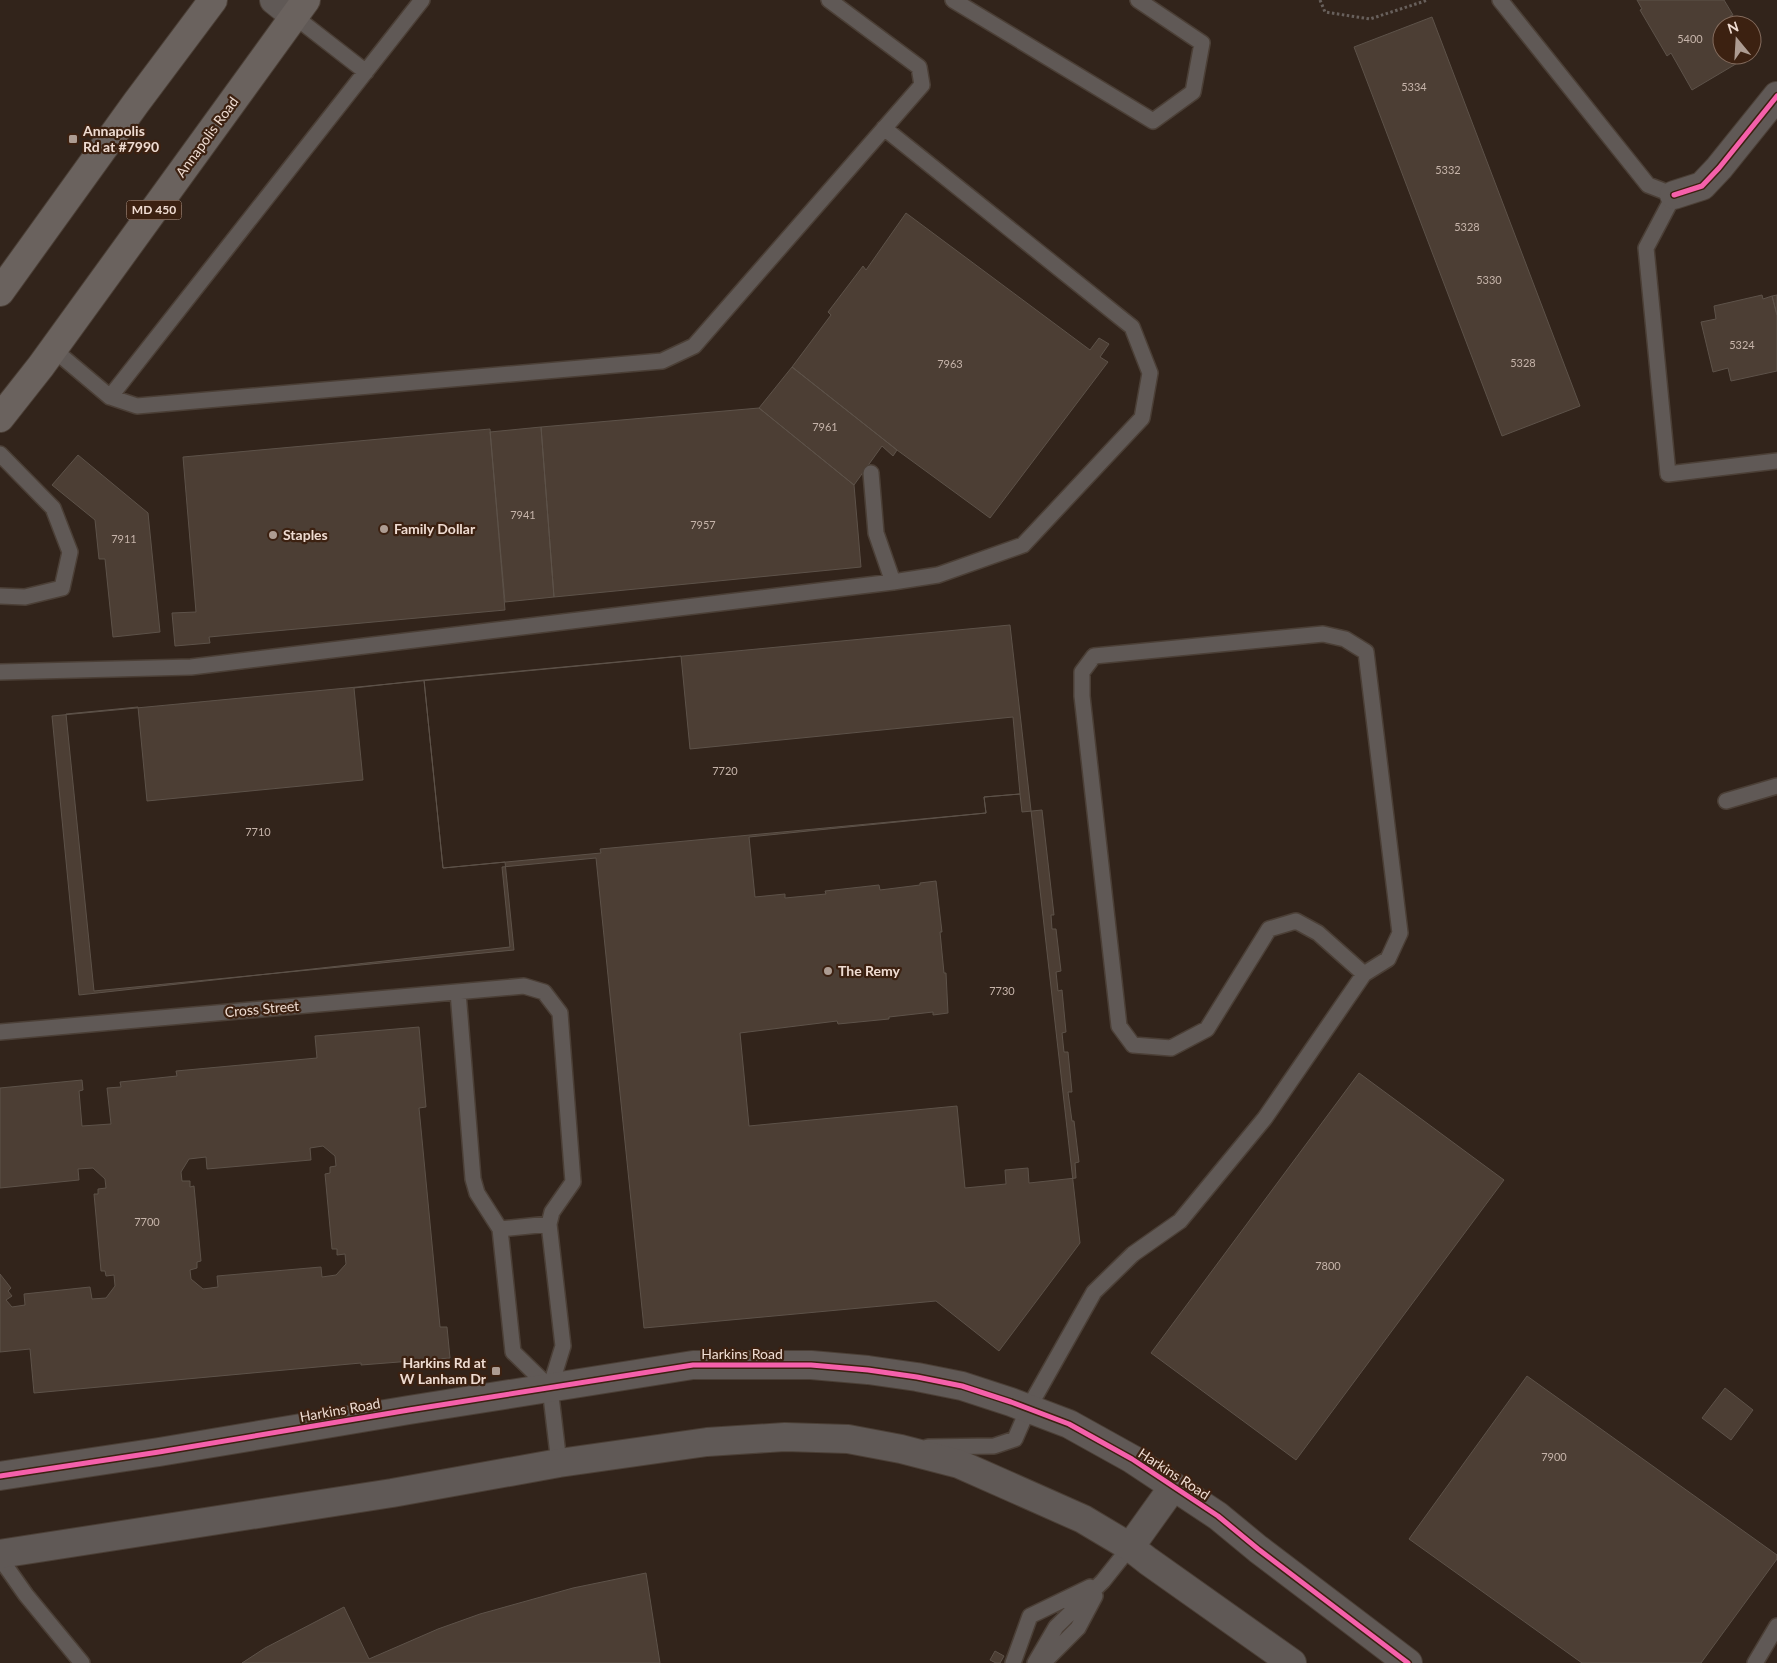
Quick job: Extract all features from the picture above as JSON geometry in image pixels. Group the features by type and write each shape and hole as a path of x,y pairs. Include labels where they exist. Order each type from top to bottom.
{"main road":[{"path":"0,292 136,103 213,0"},
{"name":"Annapolis Road","path":"0,418 53,349 291,5"}],"street":[{"path":"1674,195 1702,186 1719,168 1777,96"},
{"name":"Harkins Road","path":"0,1476 693,1365 811,1365 868,1370 962,1386 1069,1424 1132,1459 1218,1516 1258,1549 1408,1663"},
{"path":"0,1554 392,1493 559,1463 707,1442 784,1437 848,1439 896,1448 959,1464 1002,1481 1083,1519 1130,1547 1292,1663"},
{"path":"1130,1547 1173,1487"}],"lane":[{"path":"110,397 422,0"},
{"path":"53,349 110,397 137,406 662,361 694,346 922,84 919,68 828,0"},
{"path":"953,0 1153,121 1193,92 1202,43 1138,0"},
{"path":"1500,0 1648,185 1674,195 1646,248 1668,474 1777,461"},
{"path":"291,5 366,72"},
{"path":"0,672 191,667 893,582 938,576 1023,545 1142,418 1150,373 1132,327 884,128"},
{"path":"0,454 53,508 70,552 62,588 25,597 0,596"},
{"path":"871,473 876,532 893,582"},
{"path":"896,1448 994,1446 1015,1439 1028,1409 1094,1292 1133,1254 1180,1221 1265,1118 1364,974 1388,959 1400,933 1366,652 1345,639 1323,634 1094,656 1082,672 1082,696 1119,1026 1133,1045 1171,1048 1207,1029 1270,929 1296,922 1318,933 1364,974"},
{"path":"1726,801 1777,786"},
{"name":"Cross Street","path":"0,1032 524,986 544,992 560,1013 573,1182 552,1212 549,1224"},
{"path":"458,992 473,1179 477,1193 500,1229 513,1352 550,1388"},
{"path":"500,1229 549,1224 563,1346 550,1388 559,1463"},
{"path":"1035,1663 1056,1627 1103,1581 1130,1547"},
{"path":"0,1558 26,1595 82,1663"},
{"path":"1013,1663 1030,1616 1103,1581"},
{"path":"1043,1663 1078,1628 1103,1581"},
{"path":"1755,1663 1777,1626"}],"path":[{"path":"1320,0 1325,12 1370,19 1428,0"}],"building":[{"path":"1637,0 1724,0 1733,15 1712,15 1712,65 1734,65 1692,90 1671,53 1667,56 1640,10 1642,9"},
{"path":"1432,17 1580,406 1502,436 1354,47"},
{"path":"906,213 1090,350 1099,338 1109,344 1100,357 1108,362 990,518 897,450 792,367 831,315 828,312 863,266 866,270"},
{"path":"1762,295 1763,299 1772,296 1777,315 1777,371 1731,381 1728,368 1713,372 1701,322 1716,319 1714,306"},
{"path":"1777,295 1777,315 1772,296"},
{"path":"792,367 897,450 893,456 882,446 854,485 759,408"},
{"path":"759,408 854,485 861,567 554,597 541,427"},
{"path":"541,427 554,597 505,602 490,432"},
{"path":"490,429 505,610 209,637 210,643 175,646 172,613 196,612 183,457"},
{"path":"78,455 148,513 160,632 113,637 105,559 99,559 95,520 52,485"},
{"name":"The Remy","path":"1010,625 1080,1243 999,1351 936,1301 644,1328 596,858 502,867 510,947 79,995 52,716"},
{"path":"681,656 690,749 1013,717 1020,794 984,797 986,813 600,849 601,853 443,868 424,680"},
{"path":"424,680 443,868 505,862 514,950 94,991 66,714 138,707 147,801 363,780 354,688"},
{"path":"1020,794 1022,812 1042,810 1054,915 1051,915 1052,929 1056,929 1061,971 1056,972 1058,991 1062,990 1066,1032 1062,1033 1064,1052 1068,1052 1072,1092 1068,1092 1079,1162 1075,1163 1076,1178 1029,1183 1028,1168 1005,1170 1006,1184 965,1188 957,1106 749,1126 740,1033 837,1021 838,1024 933,1012 933,1015 948,1013 946,973 944,973 940,932 942,932 936,881 880,890 879,885 825,891 826,894 785,898 785,894 755,897 749,837 986,813 984,797"},
{"path":"419,1027 426,1107 419,1108 440,1327 447,1327 450,1358 361,1365 361,1363 34,1393 30,1349 0,1352 0,1274 11,1288 8,1291 12,1296 6,1300 12,1307 25,1305 24,1294 90,1287 92,1299 106,1298 115,1286 114,1275 106,1276 105,1271 101,1271 94,1194 98,1194 98,1189 106,1188 105,1179 93,1168 78,1169 79,1180 0,1188 0,1088 82,1080 83,1090 79,1091 82,1126 111,1124 107,1088 121,1087 120,1082 177,1076 176,1071 317,1058 315,1036","holes":["323,1146 335,1156 336,1166 330,1167 330,1173 325,1174 332,1249 337,1249 337,1255 345,1254 346,1264 336,1275 322,1277 321,1267 217,1276 218,1287 203,1289 191,1279 190,1270 197,1268 197,1262 201,1261 194,1186 190,1187 190,1181 182,1181 181,1172 189,1159 206,1157 207,1169 311,1160 310,1148"]},
{"path":"1359,1073 1504,1180 1296,1460 1151,1353"},
{"path":"1527,1376 1777,1555 1777,1559 1701,1663 1582,1663 1409,1539"},
{"path":"1725,1388 1753,1410 1731,1440 1702,1418"},
{"path":"646,1573 660,1663 242,1663 265,1648 344,1607 369,1659 438,1629 480,1614 573,1588"},
{"path":"995,1651 1004,1656 1000,1663 990,1660"}],"cycle path":[{"path":"1674,195 1702,186 1719,168 1777,96"},
{"path":"0,1476 693,1365 811,1365 868,1370 962,1386 1069,1424 1132,1459 1218,1516 1258,1549 1408,1663"}],"place":[{"name":"Annapolis Rd at #7990","path":"73,139"},
{"name":"Family Dollar","path":"384,529"},
{"name":"Staples","path":"273,535"},
{"name":"The Remy","path":"828,971"},
{"name":"Harkins Rd at W Lanham Dr","path":"496,1371"}]}
